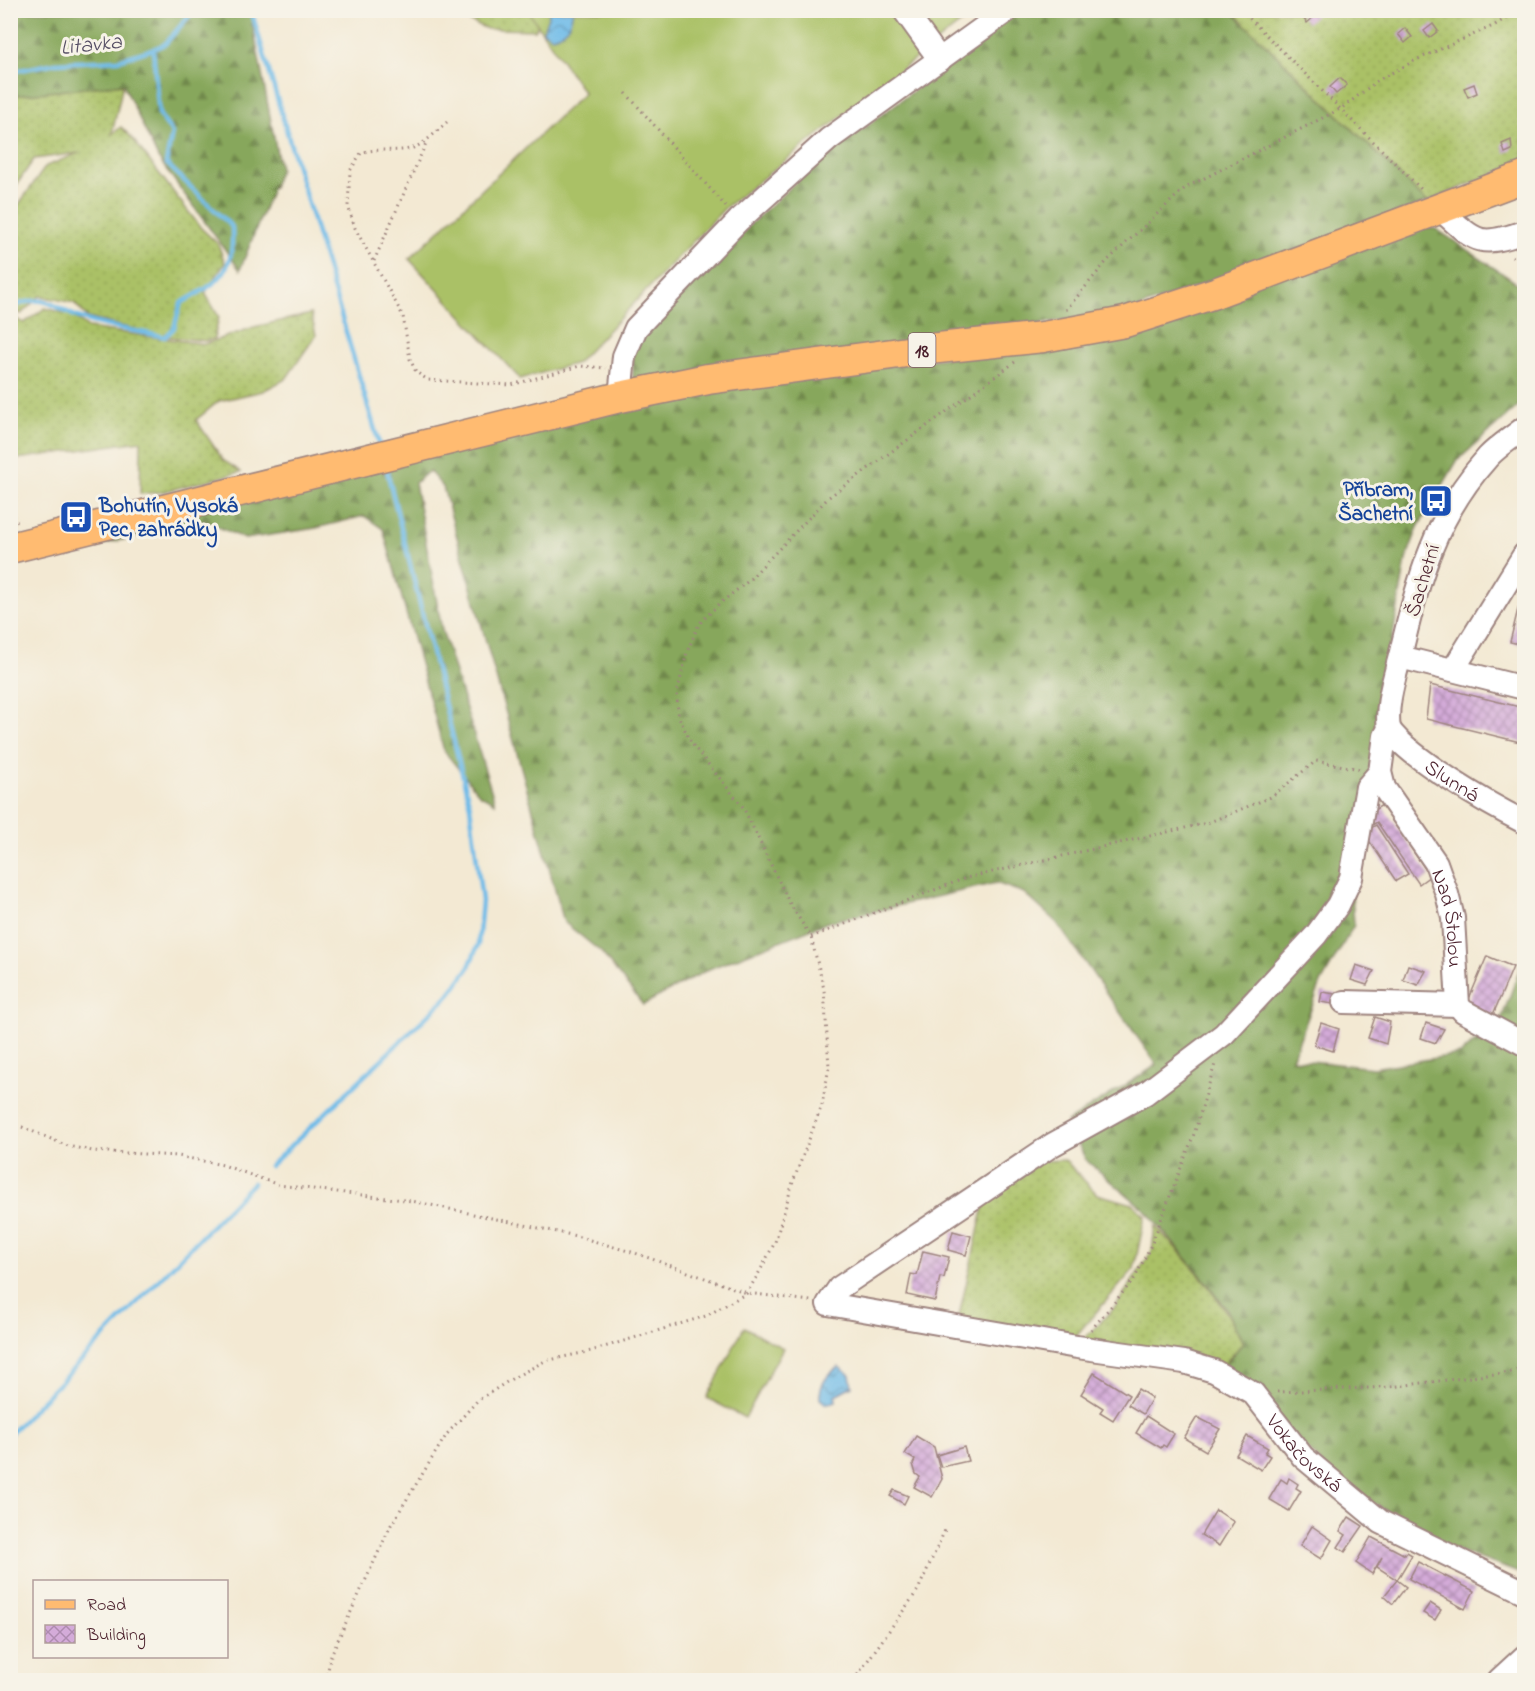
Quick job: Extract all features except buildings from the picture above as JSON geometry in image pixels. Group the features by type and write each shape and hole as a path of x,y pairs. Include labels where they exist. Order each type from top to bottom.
{"main road":[{"name":"18","path":"10,548 383,456 621,384 708,379 1043,337 1125,322 1204,297 1524,177"}],"street":[{"path":"904,10 940,60"},
{"path":"621,384 624,356 636,328 739,220 829,139 1008,10"},
{"path":"1441,210 1477,240 1499,241 1524,232"},
{"name":"Šachetní","path":"1380,772 1385,736 1389,729 1387,718 1419,576 1449,508 1489,455 1524,428"},
{"path":"1453,670 1515,588 1524,555"},
{"path":"1400,657 1524,688"},
{"name":"Slunná","path":"1389,729 1410,751 1499,809 1524,822"},
{"path":"828,1304 839,1288 1053,1145 1146,1094 1224,1034 1316,935 1338,905 1351,878 1367,787 1380,772"},
{"name":"Nad Štolou","path":"1380,772 1384,788 1436,863 1447,894 1453,918 1455,998 1458,1005"},
{"path":"1344,1002 1458,1005 1463,1011 1524,1044"},
{"name":"Vokačovská","path":"828,1304 1077,1347 1184,1362 1214,1371 1238,1382 1253,1393 1303,1457 1381,1522 1524,1592"},
{"path":"1499,1680 1524,1656"}],"path":[{"path":"10,14 17,10"},
{"path":"1241,10 1342,108 1441,210"},
{"path":"1065,312 1107,261 1185,188 1342,108 1380,80 1416,60 1495,25 1519,10"},
{"path":"626,93 726,207"},
{"path":"447,122 428,140 413,148 374,149 361,153 354,161 350,171 348,206 355,228 403,316 410,359 416,372 428,380 511,385 580,366 603,367 621,384"},
{"path":"375,261 428,140"},
{"path":"326,1680 332,1654 391,1525 447,1434 477,1401 545,1361 591,1351 706,1316 747,1293 775,1242 793,1182 822,1105 829,1066 828,1024 818,958 811,938 790,904 743,807 691,743 678,715 677,693 687,652 699,624 719,604 747,582 830,497 1012,365 1043,337"},
{"path":"811,938 966,878 1207,823 1271,797 1316,761 1380,772"},
{"path":"1077,1347 1135,1278 1152,1243 1194,1134 1224,1034"},
{"path":"10,1126 22,1127 68,1146 92,1151 178,1156 223,1165 279,1185 412,1201 576,1236 634,1253 747,1293 828,1304"},
{"path":"1253,1393 1391,1387 1511,1372 1524,1366"},
{"path":"854,1680 918,1590 945,1530"}],"green space":[{"path":"10,11 250,11 280,169 240,270 158,158 123,84 11,96"},
{"path":"447,11 546,11 535,30 487,29"},
{"path":"528,11 976,11 726,207 577,363 520,379 409,259 584,93"},
{"path":"1019,11 1231,11 1427,202 1133,310 633,384 633,341 651,317 810,169"},
{"path":"1231,11 1524,11 1524,161 1427,202"},
{"path":"123,84 112,134 121,127 132,138 201,228 218,244 225,263 205,293 219,317 214,339 206,341 162,336 88,318 74,303 40,296 21,314 11,309 11,215 46,166 79,153 34,159 11,193 11,95"},
{"path":"1415,225 1436,229 1524,288 1524,401 1457,461 1418,527 1406,560 1351,878 1354,925 1321,983 1292,1059 1373,1068 1461,1054 1502,1017 1524,958 1524,1575 1435,1542 1340,1482 1224,1365 1243,1343 1227,1310 1204,1279 1145,1210 1086,1160 1067,1122 1157,1065 1057,923 1024,893 996,883 828,922 709,969 643,1005 601,952 564,922 443,487 429,471 415,483 442,630 495,803 479,794 444,751 383,529 364,516 316,528 245,539 205,521 38,559 131,528 619,404 1051,343"},
{"path":"45,308 72,315 88,328 205,344 254,327 311,314 316,335 286,379 263,391 219,401 196,420 223,460 241,472 162,492 140,494 141,441 11,460 11,316 24,323"},
{"path":"1065,1160 1097,1194 1133,1204 1145,1216 1134,1269 1073,1339 958,1320 985,1201 1040,1161"},
{"path":"1155,1226 1181,1253 1215,1295 1243,1343 1220,1369 1082,1341 1116,1306 1152,1251"},
{"path":"744,1327 783,1348 745,1418 707,1398"}],"water":[{"path":"550,11 573,11 567,28 561,34 552,37 543,31"},
{"path":"839,1367 850,1375 852,1386 835,1395 836,1401 826,1404 820,1399 822,1385 827,1377"}],"waterway":[{"name":"Litavka","path":"10,72 56,63 118,60 153,49 165,44 194,10"},
{"path":"251,10 380,447"},
{"path":"10,308 23,303 43,301 93,322 165,337 174,328 181,303 215,282 227,266 231,256 232,227 166,163 172,133 159,114 153,49"},
{"path":"270,1166 448,996 468,969 478,945 482,901 470,806 386,467"},
{"path":"10,1434 253,1183"}],"place":[{"name":"Příbram, Šachetní","path":"1436,501"},
{"name":"Bohutín, Vysoká Pec, zahrádky","path":"76,517"}]}
